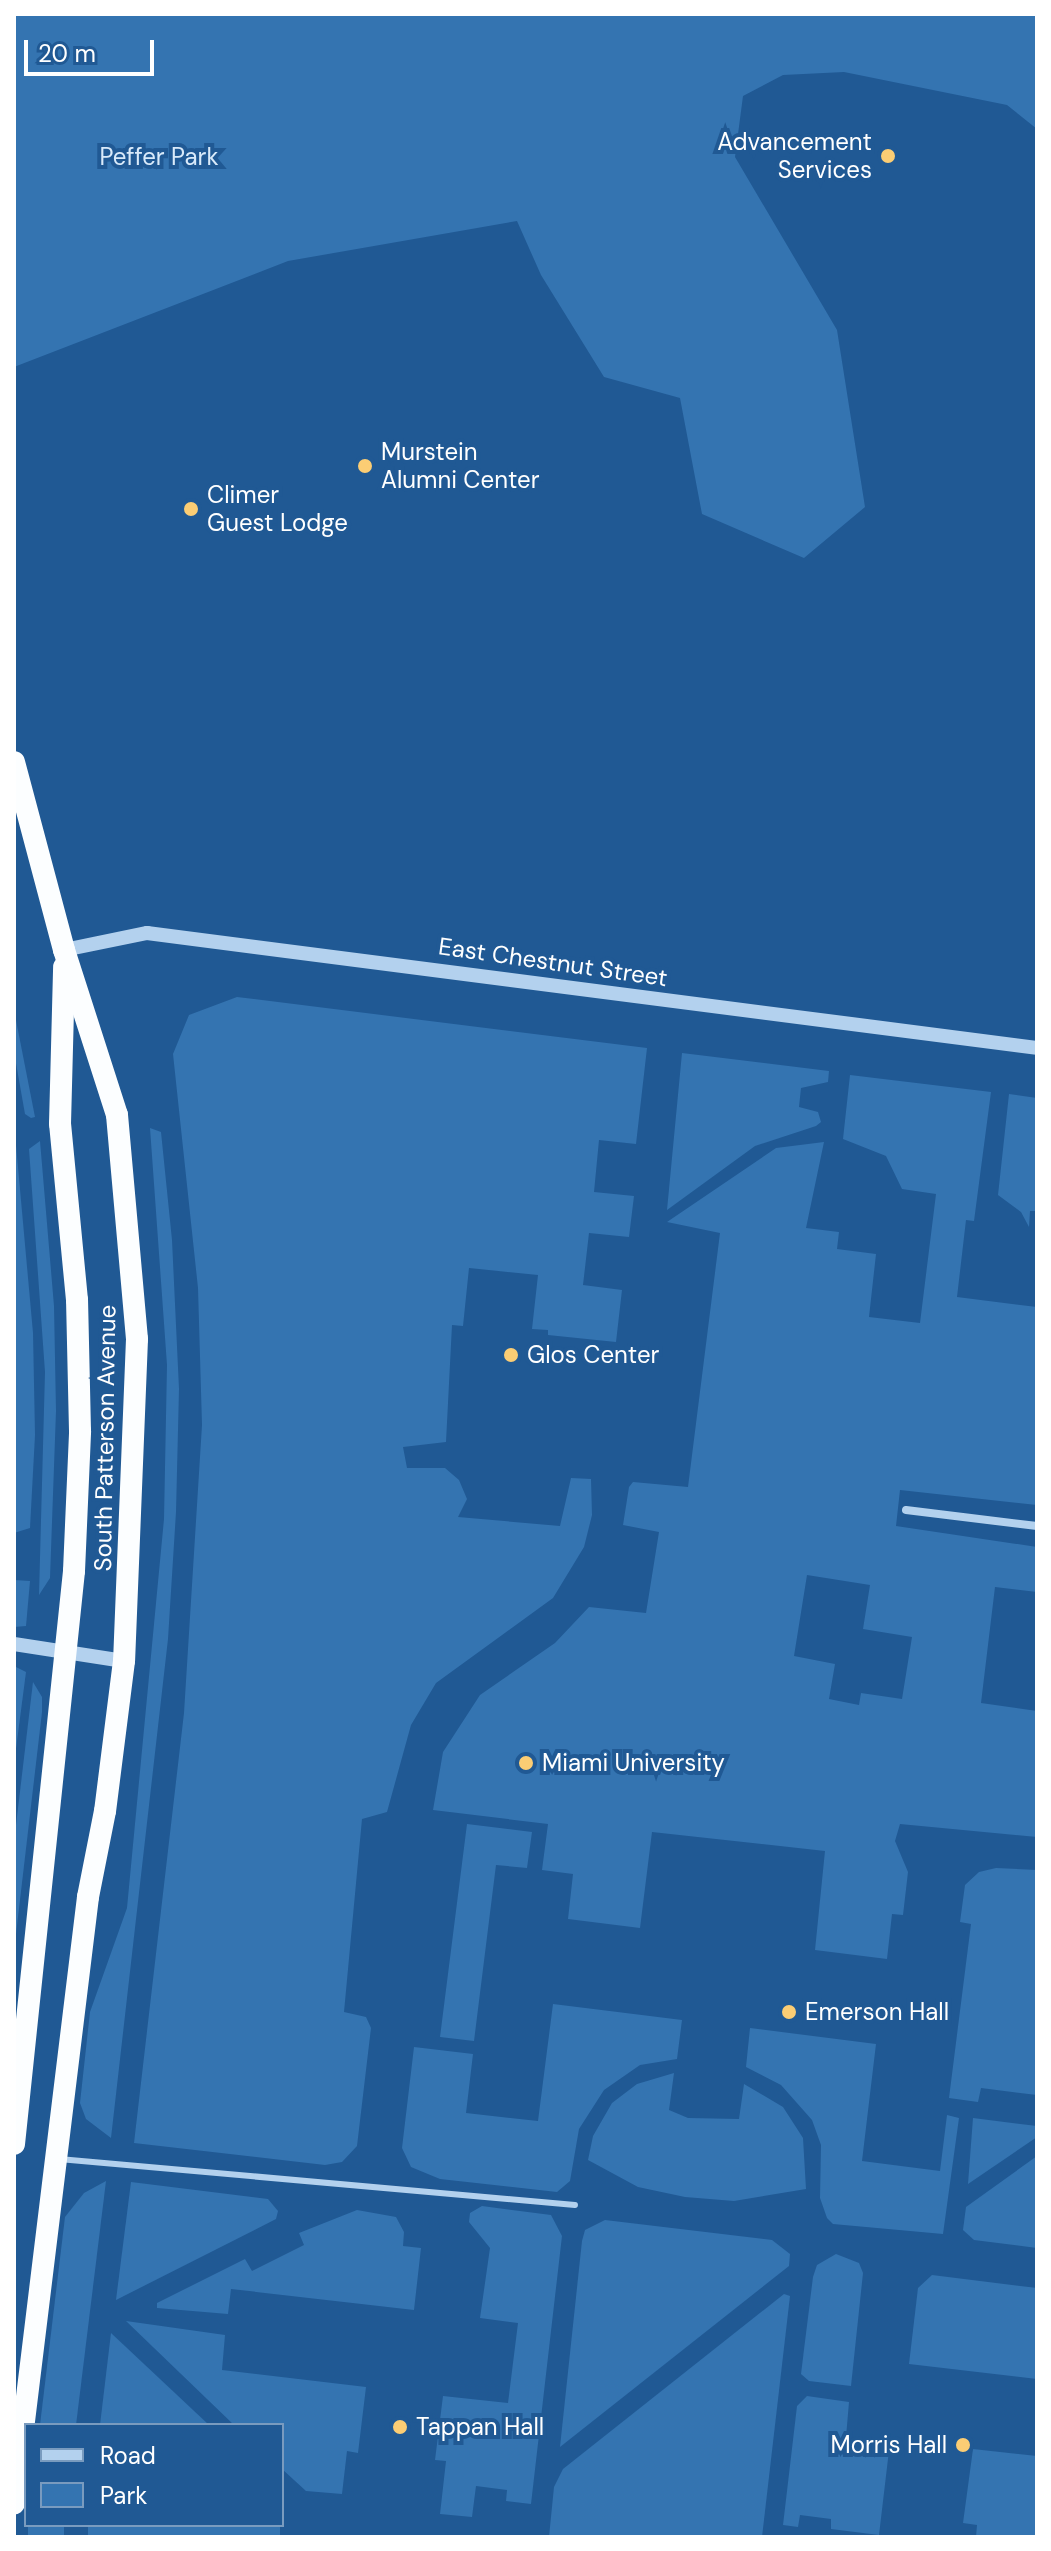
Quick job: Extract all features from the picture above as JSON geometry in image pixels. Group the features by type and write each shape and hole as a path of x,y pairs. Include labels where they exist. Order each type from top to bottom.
{"highway":[{"path":"14,762 64,950"},
{"name":"South Patterson Avenue","path":"14,2144 67,1651 80,1431 77,1300 60,1124 64,950"},
{"name":"South Patterson Avenue","path":"14,2503 88,1897 105,1811 124,1661 137,1339 117,1115 64,950"}],"street":[{"name":"East Chestnut Street","path":"64,950 147,933 1037,1048"},
{"path":"906,1510 1037,1526"},
{"path":"14,1644 124,1661"}],"lane":[{"path":"56,2158 575,2205"}],"green space":[{"name":"Peffer Park","path":"14,14 1037,14 1037,129 1007,105 844,72 783,75 743,96 735,157 837,330 865,507 804,558 702,514 680,398 604,377 541,275 517,221 288,261 14,367"},
{"path":"237,997 647,1048 636,1144 599,1140 594,1192 634,1196 629,1237 589,1233 583,1285 622,1290 616,1342 548,1335 548,1330 532,1329 538,1275 469,1268 463,1326 452,1325 446,1442 403,1447 407,1468 445,1468 459,1480 467,1499 458,1517 560,1526 571,1478 591,1479 592,1515 584,1547 553,1598 436,1683 411,1725 387,1812 362,1819 344,2012 366,2017 371,2028 357,2146 342,2162 325,2165 134,2143 184,1713 202,1425 198,1288 173,1054 189,1015"},
{"path":"14,1010 35,1117 31,1118 25,1114 14,1052"},
{"path":"682,1053 829,1071 828,1082 801,1088 799,1107 818,1112 821,1122 816,1126 755,1146 667,1210"},
{"path":"850,1075 991,1092 974,1221 966,1220 957,1297 1037,1307 1037,1505 900,1490 896,1526 1037,1547 1037,1592 995,1587 981,1703 1037,1711 1037,1837 900,1824 895,1841 908,1872 903,1915 892,1914 887,1959 815,1950 825,1851 652,1832 640,1928 568,1919 573,1874 542,1870 548,1824 433,1810 443,1752 480,1695 555,1643 589,1607 646,1613 659,1532 623,1525 629,1487 633,1482 688,1487 720,1233 667,1222 776,1148 824,1142 806,1228 839,1232 837,1249 876,1254 869,1317 920,1323 936,1194 902,1189 886,1156 843,1139","holes":["807,1575 870,1585 863,1629 912,1637 902,1699 861,1693 859,1705 829,1699 835,1664 794,1656"]},
{"path":"1009,1094 1037,1098 1037,1211 1030,1211 1029,1227 1021,1212 998,1195"},
{"path":"14,1123 33,1333 35,1435 30,1528 14,1533"},
{"path":"150,1128 161,1132 172,1240 179,1389 176,1512 168,1639 111,2138 86,2119 80,2103 90,2012 127,1908 164,1519 167,1365"},
{"path":"40,1141 54,1306 56,1411 50,1578 39,1595 45,1372 29,1149"},
{"path":"14,1580 30,1581 26,1626 14,1627"},
{"path":"14,1666 26,1672 14,1764"},
{"path":"33,1682 42,1697 42,1712 14,1951 14,1842"},
{"path":"467,1824 532,1832 527,1868 496,1865 474,2041 440,2037"},
{"path":"996,1868 1037,1870 1037,2095 981,2088 978,2102 949,2098 971,1924 960,1922 965,1885 979,1872"},
{"path":"553,2004 682,2020 677,2059 640,2065 604,2090 579,2129 570,2181 557,2192 440,2179 411,2167 402,2148 414,2047 473,2054 466,2113 538,2121"},
{"path":"750,2028 876,2044 862,2161 940,2171 947,2115 959,2118 943,2234 833,2224 827,2218 820,2198 821,2145 812,2120 781,2085 746,2067"},
{"path":"674,2073 669,2110 688,2118 739,2119 744,2084 783,2107 803,2138 806,2189 734,2201 685,2197 638,2187 588,2160 593,2136 612,2103 637,2084"},
{"path":"973,2118 1037,2126 1037,2137 968,2184"},
{"path":"1037,2156 1037,2248 974,2240 963,2230 966,2207"},
{"path":"106,2181 76,2423 40,2423 65,2217 84,2193"},
{"path":"131,2182 268,2199 278,2211 276,2219 116,2300"},
{"path":"482,2206 551,2215 562,2236 531,2504 506,2501 507,2490 476,2486 472,2517 440,2514 446,2461 435,2460 443,2396 508,2403 518,2323 480,2318 490,2248 469,2222 470,2213"},
{"path":"357,2210 396,2217 404,2232 403,2246 421,2248 414,2310 231,2289 228,2314 157,2308 157,2303 245,2259 252,2271 304,2245 299,2233"},
{"path":"605,2220 772,2240 790,2254 789,2266 560,2447 582,2241 585,2230"},
{"path":"836,2254 859,2263 863,2273 851,2386 809,2381 801,2374 813,2277 817,2265"},
{"path":"932,2275 1037,2288 1037,2379 909,2364 918,2288"},
{"path":"784,2294 790,2296 762,2537 549,2537 554,2487 563,2469"},
{"path":"126,2321 225,2335 222,2370 366,2387 358,2453 347,2451 342,2494 306,2491 284,2471 284,2423 232,2423"},
{"path":"111,2333 207,2423 100,2423"},
{"path":"807,2396 849,2402 846,2437 890,2442 879,2535 831,2529 831,2519 800,2515 798,2527 783,2525 797,2406"},
{"path":"973,2449 1037,2456 1037,2537 976,2537 977,2525 963,2523"},
{"path":"28,2527 64,2527 64,2537 28,2537"},
{"path":"88,2527 280,2527 280,2537 88,2537"}],"place":[{"name":"Advancement Services","path":"888,156"},
{"name":"Murstein Alumni Center","path":"365,466"},
{"name":"Climer Guest Lodge","path":"191,509"},
{"name":"Glos Center","path":"511,1355"},
{"name":"Miami University","path":"526,1763"},
{"name":"Emerson Hall","path":"789,2012"},
{"name":"Tappan Hall","path":"400,2427"},
{"name":"Morris Hall","path":"963,2445"}]}
